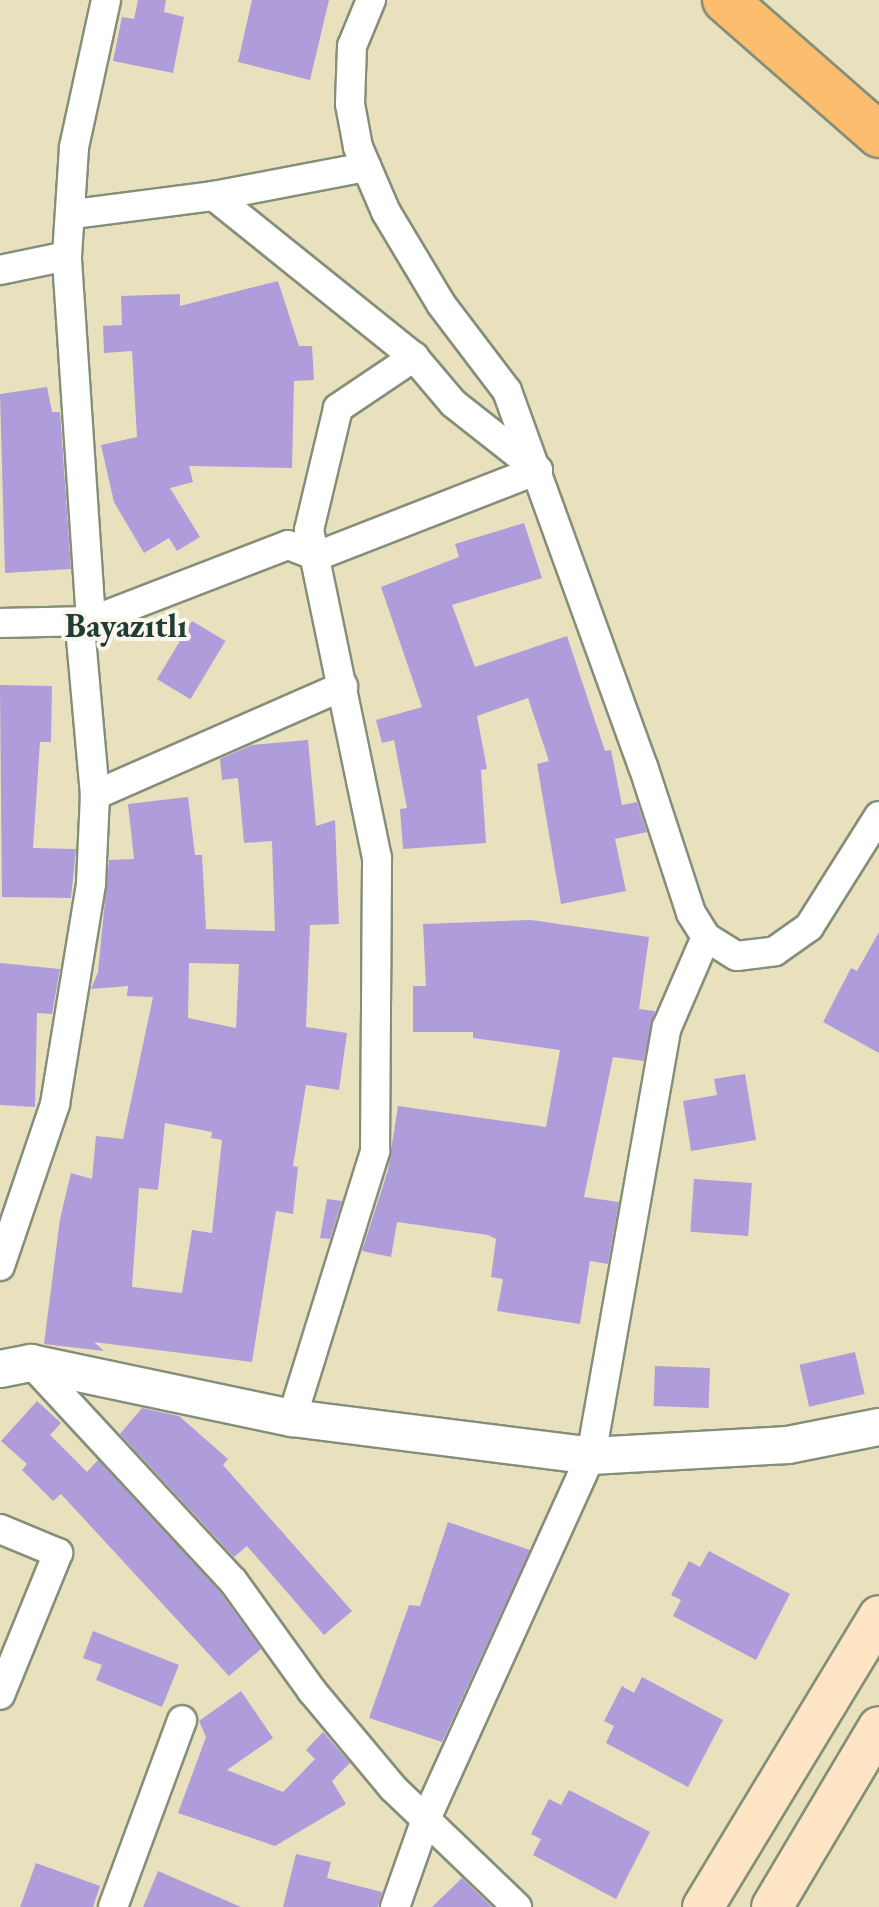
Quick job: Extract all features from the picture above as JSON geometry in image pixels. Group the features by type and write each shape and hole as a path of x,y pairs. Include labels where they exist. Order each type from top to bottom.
{"main road":[{"path":"725,0 879,135"},
{"path":"703,1907 879,1616"},
{"path":"772,1907 879,1727"}],"street":[{"path":"0,1266 55,1104 91,883 95,795 81,637 91,621 67,256 73,214 74,147 106,0"},
{"path":"371,0 352,46 350,104 366,167 386,212 441,304 507,391 538,470 691,913 706,937 737,956 775,951 809,927 879,816"},
{"path":"73,214 214,196 366,167"},
{"path":"214,196 414,357 453,403 538,470"},
{"path":"0,270 67,256"},
{"path":"292,1418 375,1151 377,858 317,556 309,530 338,408 414,357"},
{"path":"0,623 91,621 288,545 317,556 538,470"},
{"path":"95,795 343,686"},
{"path":"395,1907 426,1819 591,1456 667,1027 706,937"},
{"path":"16,1366 292,1418 591,1456 788,1445 879,1427"},
{"path":"16,1366 233,1581 312,1691 393,1788 517,1907"},
{"path":"0,1529 58,1553 0,1695"},
{"path":"113,1907 182,1720"}],"building":[{"path":"138,0 166,0 164,12 184,17 173,73 113,61 122,17 134,19"},
{"path":"252,0 329,0 310,80 238,62"},
{"path":"278,281 299,346 312,346 314,380 294,381 292,468 189,466 193,482 170,488 200,537 177,551 169,538 144,553 114,502 101,445 137,437 132,351 104,353 103,326 122,325 121,296 180,294 180,306"},
{"path":"47,387 52,412 60,412 71,569 5,573 0,394"},
{"path":"524,523 542,578 452,605 475,667 567,636 605,751 611,750 622,805 637,802 647,832 615,839 626,891 561,904 537,764 549,761 528,698 477,716 487,769 481,770 486,843 403,849 400,809 407,808 394,740 382,743 376,720 422,707 381,587 459,557 455,544"},
{"path":"192,621 225,641 190,699 157,679"},
{"path":"0,685 52,686 51,742 40,742 33,848 76,849 71,898 2,897"},
{"path":"308,740 316,826 335,820 339,924 310,925 306,1027 347,1033 339,1090 306,1085 293,1166 298,1167 293,1214 276,1211 252,1362 94,1342 104,1351 44,1344 60,1219 71,1173 92,1179 96,1136 123,1139 153,997 127,996 128,986 91,989 98,972 109,860 134,859 128,804 188,797 195,855 202,855 206,929 275,931 272,841 244,843 238,778 222,780 220,759 252,745","holes":["189,963 239,964 236,1028 188,1018","165,1123 212,1132 211,1138 222,1140 212,1233 192,1230 182,1293 132,1287 139,1188 158,1190"]},
{"path":"531,920 649,937 639,1009 655,1011 644,1061 613,1057 584,1197 619,1202 608,1264 590,1261 580,1324 497,1311 503,1279 491,1277 496,1239 488,1235 397,1222 391,1257 362,1251 388,1170 398,1106 546,1127 560,1050 473,1038 473,1032 413,1032 413,986 426,986 423,924"},
{"path":"879,932 879,1053 823,1022 851,968 857,971"},
{"path":"0,963 60,969 52,1014 37,1013 35,1107 0,1105"},
{"path":"745,1074 756,1140 691,1151 683,1101 717,1095 714,1079"},
{"path":"694,1179 752,1183 748,1236 690,1232"},
{"path":"327,1199 342,1201 330,1239 320,1238"},
{"path":"855,1352 865,1394 809,1407 799,1365"},
{"path":"655,1366 710,1368 709,1408 654,1406"},
{"path":"37,1401 61,1423 50,1435 87,1472 98,1460 220,1592 261,1649 229,1676 61,1494 53,1501 22,1470 27,1464 1,1441"},
{"path":"142,1408 179,1416 228,1459 223,1465 352,1611 324,1635 247,1546 234,1557 120,1434"},
{"path":"448,1522 530,1550 442,1742 369,1718 409,1605 420,1606"},
{"path":"709,1551 790,1594 756,1660 673,1616 681,1600 671,1595 689,1561 700,1567"},
{"path":"93,1631 179,1665 162,1707 96,1680 102,1665 83,1658"},
{"path":"642,1677 723,1720 688,1787 606,1743 614,1726 604,1721 622,1686 634,1693"},
{"path":"241,1691 273,1738 227,1770 283,1792 315,1759 306,1750 323,1732 350,1763 332,1781 346,1804 275,1846 178,1813 206,1737 199,1721"},
{"path":"569,1790 650,1832 616,1899 533,1855 541,1839 531,1834 549,1799 561,1805"},
{"path":"296,1854 331,1862 327,1878 382,1892 378,1907 283,1907"},
{"path":"36,1863 100,1886 93,1907 20,1907"},
{"path":"158,1871 241,1907 143,1907"},
{"path":"462,1878 492,1907 432,1907"}],"district":[{"name":"Bayazıtlı","path":"126,626"}]}
